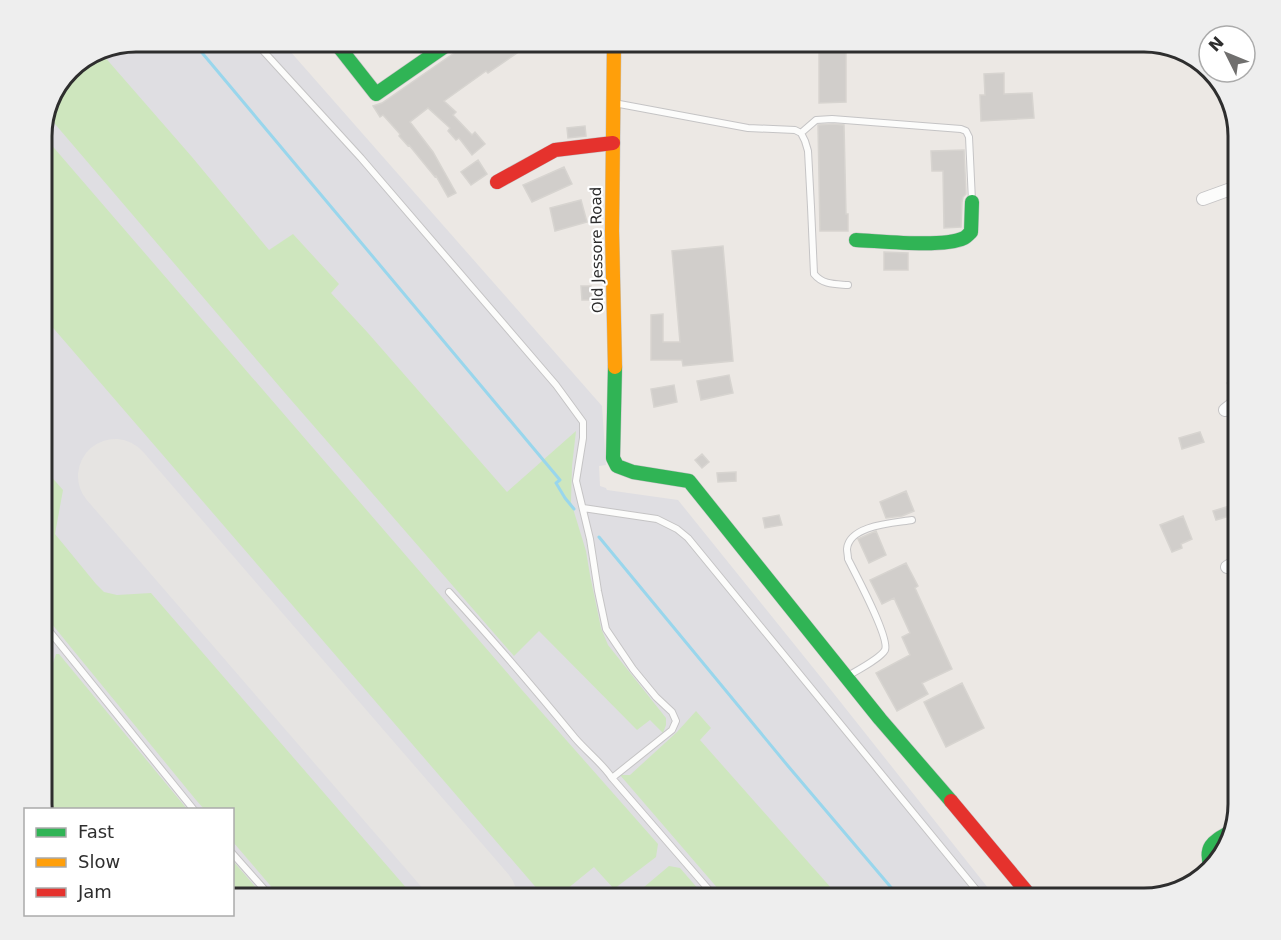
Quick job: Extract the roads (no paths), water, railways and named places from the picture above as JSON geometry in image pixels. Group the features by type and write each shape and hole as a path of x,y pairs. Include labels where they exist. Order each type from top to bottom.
{"street":[{"path":"343,52 376,94 437,52"},
{"name":"Old Jessore Road","path":"614,52 613,458 617,466 633,472 690,481 846,677"},
{"path":"497,182 555,150 613,143"},
{"path":"1203,199 1228,190"},
{"path":"856,240 929,243 966,237 971,232 972,202"},
{"path":"846,677 1024,888"},
{"path":"1208,859 1207,851 1211,844 1222,836"}],"lane":[{"path":"264,52 361,158 556,386 583,422 583,438 576,481 590,539 606,629 633,669 672,712 676,721 672,730 612,778"},
{"path":"614,103 748,128 795,130 801,133 808,152 814,274 820,281 848,285"},
{"path":"801,133 816,120 832,119 966,131 969,137 972,202"},
{"path":"583,508 657,519 677,529 688,538 975,888"},
{"path":"846,677 877,657 884,651 886,644 882,630 848,558 849,541 868,528 912,520"},
{"path":"449,592 505,653 578,741 605,767 707,888"},
{"path":"53,636 192,808"},
{"path":"234,856 263,888"}],"waterway":[{"path":"201,52 560,480 556,483 574,509"},
{"path":"599,537 892,888"}]}
